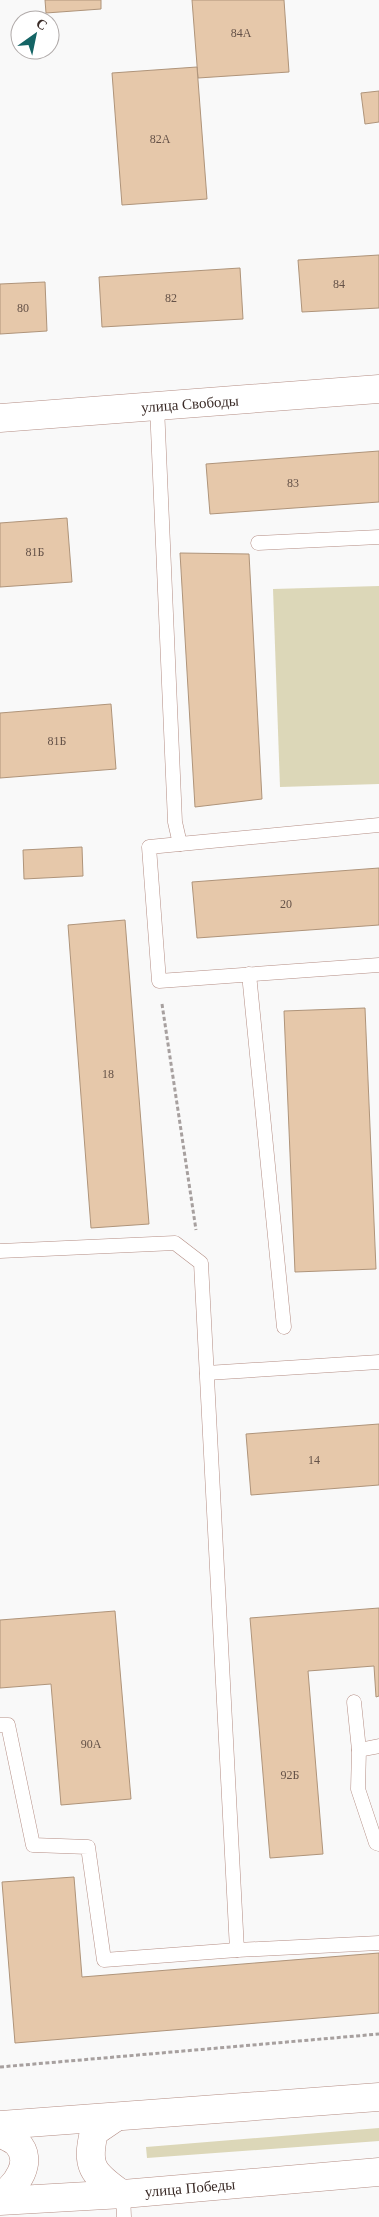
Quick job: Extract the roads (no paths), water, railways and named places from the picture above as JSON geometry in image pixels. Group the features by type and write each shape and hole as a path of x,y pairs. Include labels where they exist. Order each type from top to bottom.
{"main road":[{"name":"улица Свободы","path":"0,418 379,389"},
{"path":"0,2126 379,2097"},
{"path":"116,2118 94,2132 89,2154 98,2177 122,2201"},
{"path":"0,2133 18,2144 24,2158 20,2176 11,2190 0,2196"},
{"name":"улица Победы","path":"0,2201 122,2201 379,2172"}],"lane":[{"path":"157,406 175,822 180,844"},
{"path":"258,544 379,537"},
{"path":"379,825 149,847 159,981 379,965"},
{"path":"250,974 284,1327"},
{"path":"0,1251 176,1243 201,1263 237,1950"},
{"path":"207,1373 379,1362"},
{"path":"354,1702 359,1750 358,1789 376,1843 379,1844"},
{"path":"0,1725 8,1724 33,1845 88,1847 104,1960 237,1950 379,1943"},
{"path":"359,1750 379,1746"}]}
